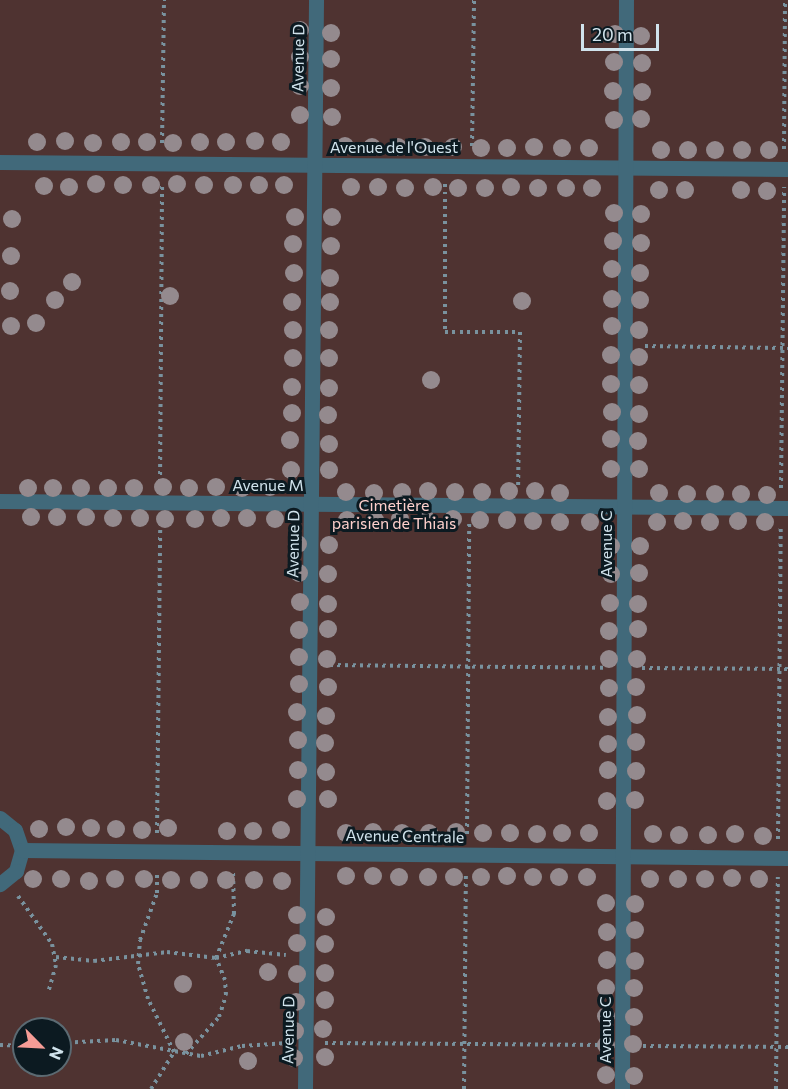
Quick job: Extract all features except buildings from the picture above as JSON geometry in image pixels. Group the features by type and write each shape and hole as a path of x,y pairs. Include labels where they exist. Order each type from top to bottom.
{"lane":[{"name":"Avenue D","path":"305,1089 316,0"},
{"name":"Avenue C","path":"622,1089 626,0"},
{"name":"Avenue de l'Ouest","path":"0,162 786,169"},
{"name":"Avenue M","path":"0,501 784,508"},
{"path":"0,818 15,830 22,850 16,871 3,882"},
{"name":"Avenue Centrale","path":"22,850 783,857"}],"path":[{"path":"164,0 157,893 140,939 139,954 148,999 174,1052"},
{"path":"471,166 474,0"},
{"path":"776,1089 783,857 779,669 784,508 782,348 786,169 786,0"},
{"path":"445,166 445,332 520,332 518,506"},
{"path":"625,346 788,348"},
{"path":"464,1089 469,505"},
{"path":"310,665 788,669"},
{"path":"186,1054 219,1017 226,995 225,980 216,958 234,914 232,852"},
{"path":"3,882 52,944 56,957 49,990"},
{"path":"56,957 123,960 139,954 175,953 216,958 247,951 306,957"},
{"path":"72,1042 116,1040 186,1054 218,1055 242,1046 306,1043 788,1047"},
{"path":"151,1089 174,1052"}],"green space":[{"name":"Cimetière parisien de Thiais","path":"0,0 788,0 788,1089 0,1089"}]}
